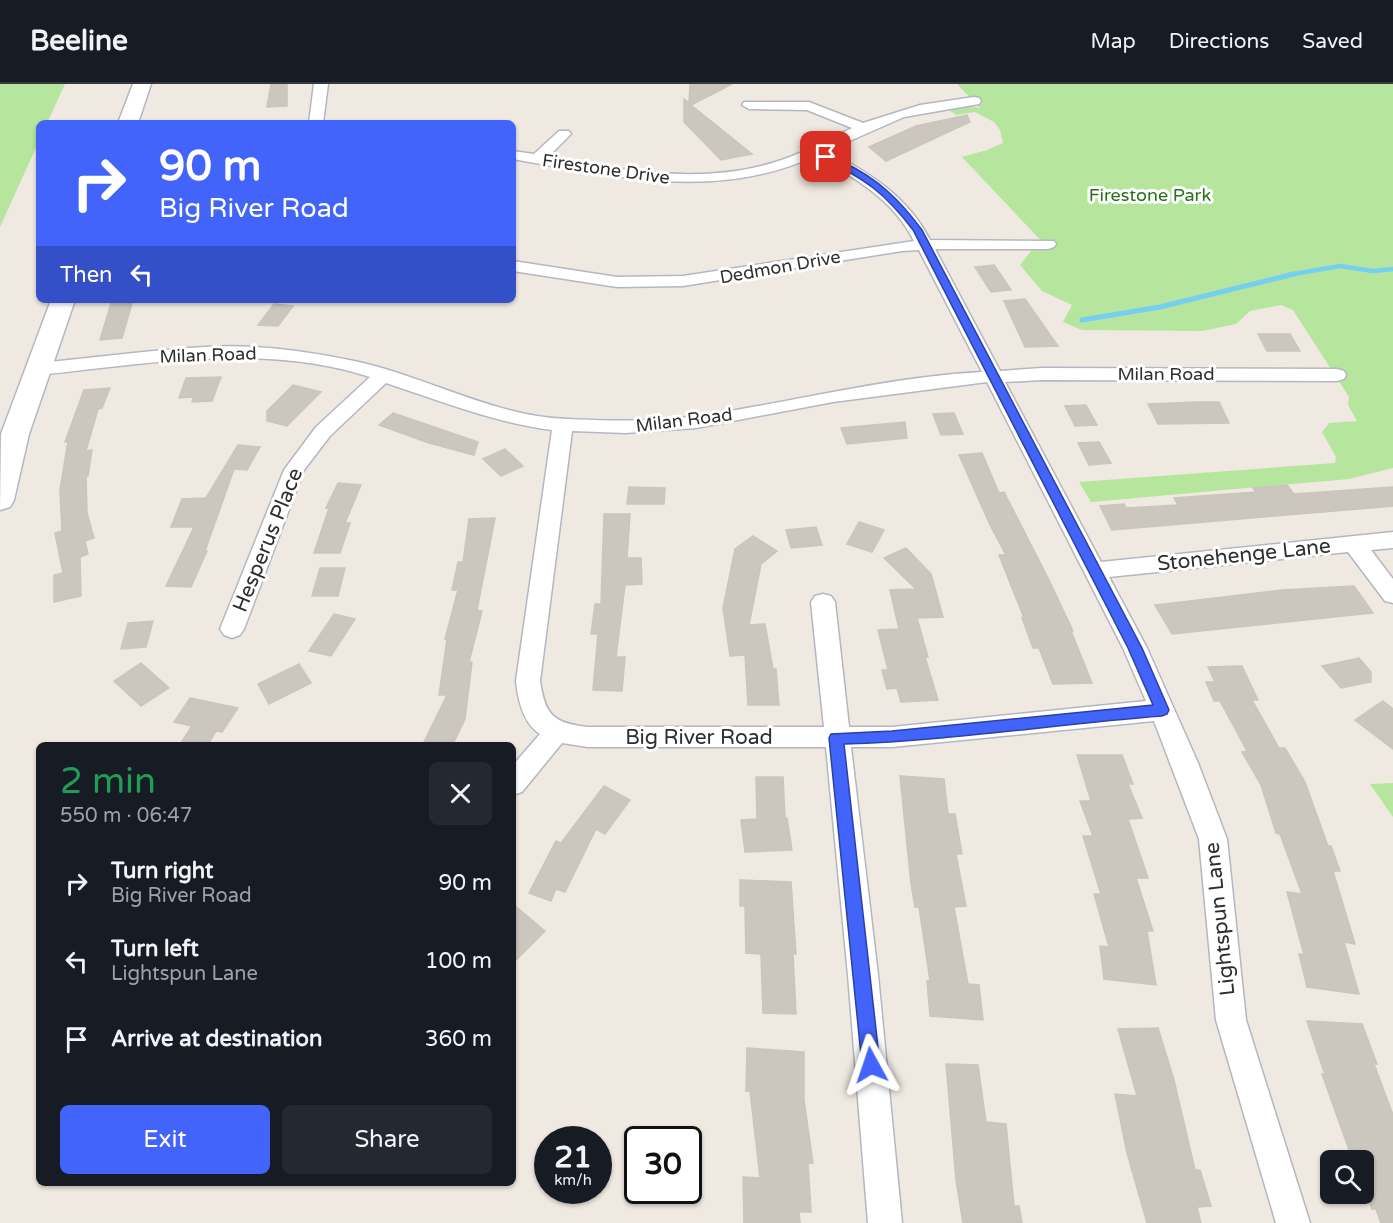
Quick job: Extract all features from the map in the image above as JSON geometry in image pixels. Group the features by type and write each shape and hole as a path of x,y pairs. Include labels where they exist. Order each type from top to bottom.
{"street":[{"path":"129,120 142,84"},
{"path":"316,120 321,84"},
{"name":"Firestone Drive","path":"516,156 645,178 687,180 749,173 777,166 863,128 921,108 974,101"},
{"path":"749,105 809,106 863,128"},
{"path":"537,159 564,134"},
{"name":"Lightspun Lane","path":"814,150 855,171 880,188 907,215 994,376 1135,648 1185,763 1213,839 1231,1020 1293,1223"},
{"name":"Dedmon Drive","path":"516,266 617,282 683,281 924,244 1048,244"},
{"path":"0,500 15,434 62,303"},
{"name":"Milan Road","path":"38,369 179,354 232,352 304,356 357,367 486,410 531,421 563,425 626,427 673,424 898,386 994,376 1337,375"},
{"name":"Hesperus Place","path":"232,629 300,460 323,430 383,376"},
{"path":"516,780 556,733 546,726 537,714 530,697 528,681 563,425"},
{"name":"Stonehenge Lane","path":"1095,571 1393,540"},
{"path":"1354,544 1393,595"},
{"path":"823,602 863,975 885,1223"},
{"name":"Big River Road","path":"556,733 588,737 892,737 1162,710"}],"green space":[{"path":"0,84 65,84 48,120 36,120 36,148 0,227"},
{"name":"Firestone Park","path":"957,84 1393,84 1393,468 1349,479 1091,502 1079,482 1335,463 1336,457 1322,432 1329,423 1357,421 1348,405 1349,397 1293,310 1281,305 1250,311 1236,324 1203,331 1082,330 1063,322 1072,305 1042,291 1020,265 1031,251 1048,248 962,157 1003,143 1000,130 994,122 975,112 956,115 948,109 969,106 980,108"},
{"path":"1393,783 1393,817 1370,784"}],"building":[{"path":"271,84 287,84 287,106 267,107"},
{"path":"690,84 732,84 691,105 752,154 721,160 684,122 684,99 689,103"},
{"path":"967,115 970,122 886,161 869,147 916,126"},
{"path":"994,265 1011,290 991,292 975,267"},
{"path":"1025,299 1058,346 1025,347 1004,301"},
{"path":"111,303 132,303 122,338 100,340"},
{"path":"274,304 293,306 278,326 258,325"},
{"path":"1258,334 1290,334 1300,351 1267,351"},
{"path":"221,377 212,401 192,402 194,397 179,398 186,378"},
{"path":"293,385 321,392 287,426 267,421 267,411"},
{"path":"110,388 102,408 98,409 86,451 92,450 88,476 86,476 87,513 94,538 85,541 88,554 80,557 81,596 54,602 54,575 63,573 55,533 62,531 60,490 68,441 65,442 84,390"},
{"path":"1219,402 1229,423 1158,424 1148,404"},
{"path":"1086,405 1097,425 1075,426 1065,406"},
{"path":"393,413 478,442 474,455 429,443 379,425"},
{"path":"954,413 963,434 941,435 933,414"},
{"path":"905,422 907,438 847,444 841,428"},
{"path":"1099,442 1111,463 1089,465 1078,443"},
{"path":"238,445 260,447 247,470 234,469 205,551 207,551 191,587 166,586 194,527 171,527 182,499 206,498"},
{"path":"505,449 523,466 501,476 483,459"},
{"path":"982,453 999,493 1004,492 1049,580 1073,631 1071,631 1092,683 1053,684 1039,648 1033,648 1022,618 1024,618 999,555 1006,555 959,455"},
{"path":"338,483 361,485 345,523 350,523 340,553 314,553 329,508 326,508"},
{"path":"1287,485 1294,494 1393,487 1393,506 1112,530 1100,506 1124,504 1126,508 1178,505 1174,498 1256,492 1253,488"},
{"path":"629,487 665,488 664,504 627,504"},
{"path":"604,514 630,514 627,558 641,558 642,584 625,585 616,657 625,657 622,691 593,690 598,634 591,634 595,604 601,604"},
{"path":"495,518 477,610 482,611 469,662 472,662 465,719 454,742 424,742 447,695 439,695 447,639 445,639 458,590 452,590 458,562 463,562 469,519"},
{"path":"859,522 884,530 872,552 847,544"},
{"path":"816,527 822,545 791,548 786,530"},
{"path":"753,536 777,551 761,564 749,625 765,624 773,669 776,669 779,705 748,705 745,655 730,656 723,608 735,549"},
{"path":"906,548 931,574 943,617 917,618 928,657 925,657 938,700 901,702 897,688 887,689 882,670 888,670 878,630 899,629 890,590 916,589 884,558"},
{"path":"320,568 345,568 338,596 312,596"},
{"path":"1354,586 1373,613 1172,634 1155,605 1282,590"},
{"path":"334,614 355,619 331,656 309,651"},
{"path":"153,621 146,647 121,649 128,623"},
{"path":"1359,658 1371,672 1371,682 1341,688 1322,666"},
{"path":"141,663 169,688 141,706 114,681"},
{"path":"299,664 311,683 269,704 258,684"},
{"path":"1242,666 1258,700 1252,700 1279,748 1285,748 1305,782 1328,846 1331,846 1340,871 1333,871 1355,944 1344,942 1359,994 1307,987 1299,954 1304,955 1287,892 1302,894 1280,834 1276,833 1261,785 1242,752 1247,751 1220,701 1214,701 1206,682 1215,682 1208,667"},
{"path":"190,698 238,708 222,732 216,731 209,742 182,742 192,726 174,722"},
{"path":"1383,701 1393,709 1393,749 1355,720"},
{"path":"1077,755 1122,755 1133,784 1128,784 1142,818 1128,819 1148,878 1136,878 1153,931 1147,931 1156,985 1104,979 1100,946 1109,947 1094,894 1101,894 1083,836 1093,836 1080,801 1091,801"},
{"path":"900,776 944,779 948,814 955,814 962,854 956,854 966,906 954,907 968,984 979,985 983,1020 930,1016 927,981 930,981 919,907 915,907 911,884"},
{"path":"756,777 783,777 785,818 787,818 792,850 745,852 741,820 757,819"},
{"path":"604,786 630,800 605,834 596,829 565,892 556,889 551,901 529,893 556,841 561,843"},
{"path":"740,880 791,882 796,954 793,954 796,1014 763,1013 761,954 746,953 745,906 740,906"},
{"path":"516,907 545,931 516,960"},
{"path":"1307,1021 1362,1024 1393,1115 1393,1223 1381,1223 1376,1209 1372,1209 1370,1204 1374,1204 1374,1150 1349,1150 1322,1074 1325,1075"},
{"path":"1158,1028 1174,1080 1195,1170 1200,1170 1211,1206 1197,1207 1201,1223 1147,1223 1127,1153 1115,1094 1137,1096 1118,1029"},
{"path":"747,1048 804,1052 804,1100 813,1163 808,1163 811,1212 799,1212 800,1223 744,1223 743,1177 760,1178 750,1091 746,1091"},
{"path":"946,1064 978,1065 986,1122 1006,1124 1014,1206 1019,1206 1022,1223 963,1223 956,1180"}],"waterway":[{"path":"1288,275 1340,266 1373,271 1393,269"},
{"path":"1082,320 1160,307 1294,274"}],"route":[{"path":"826,157 855,171 880,188 896,202 917,230 1135,648 1162,710 892,737 836,738 871,1065"}]}
